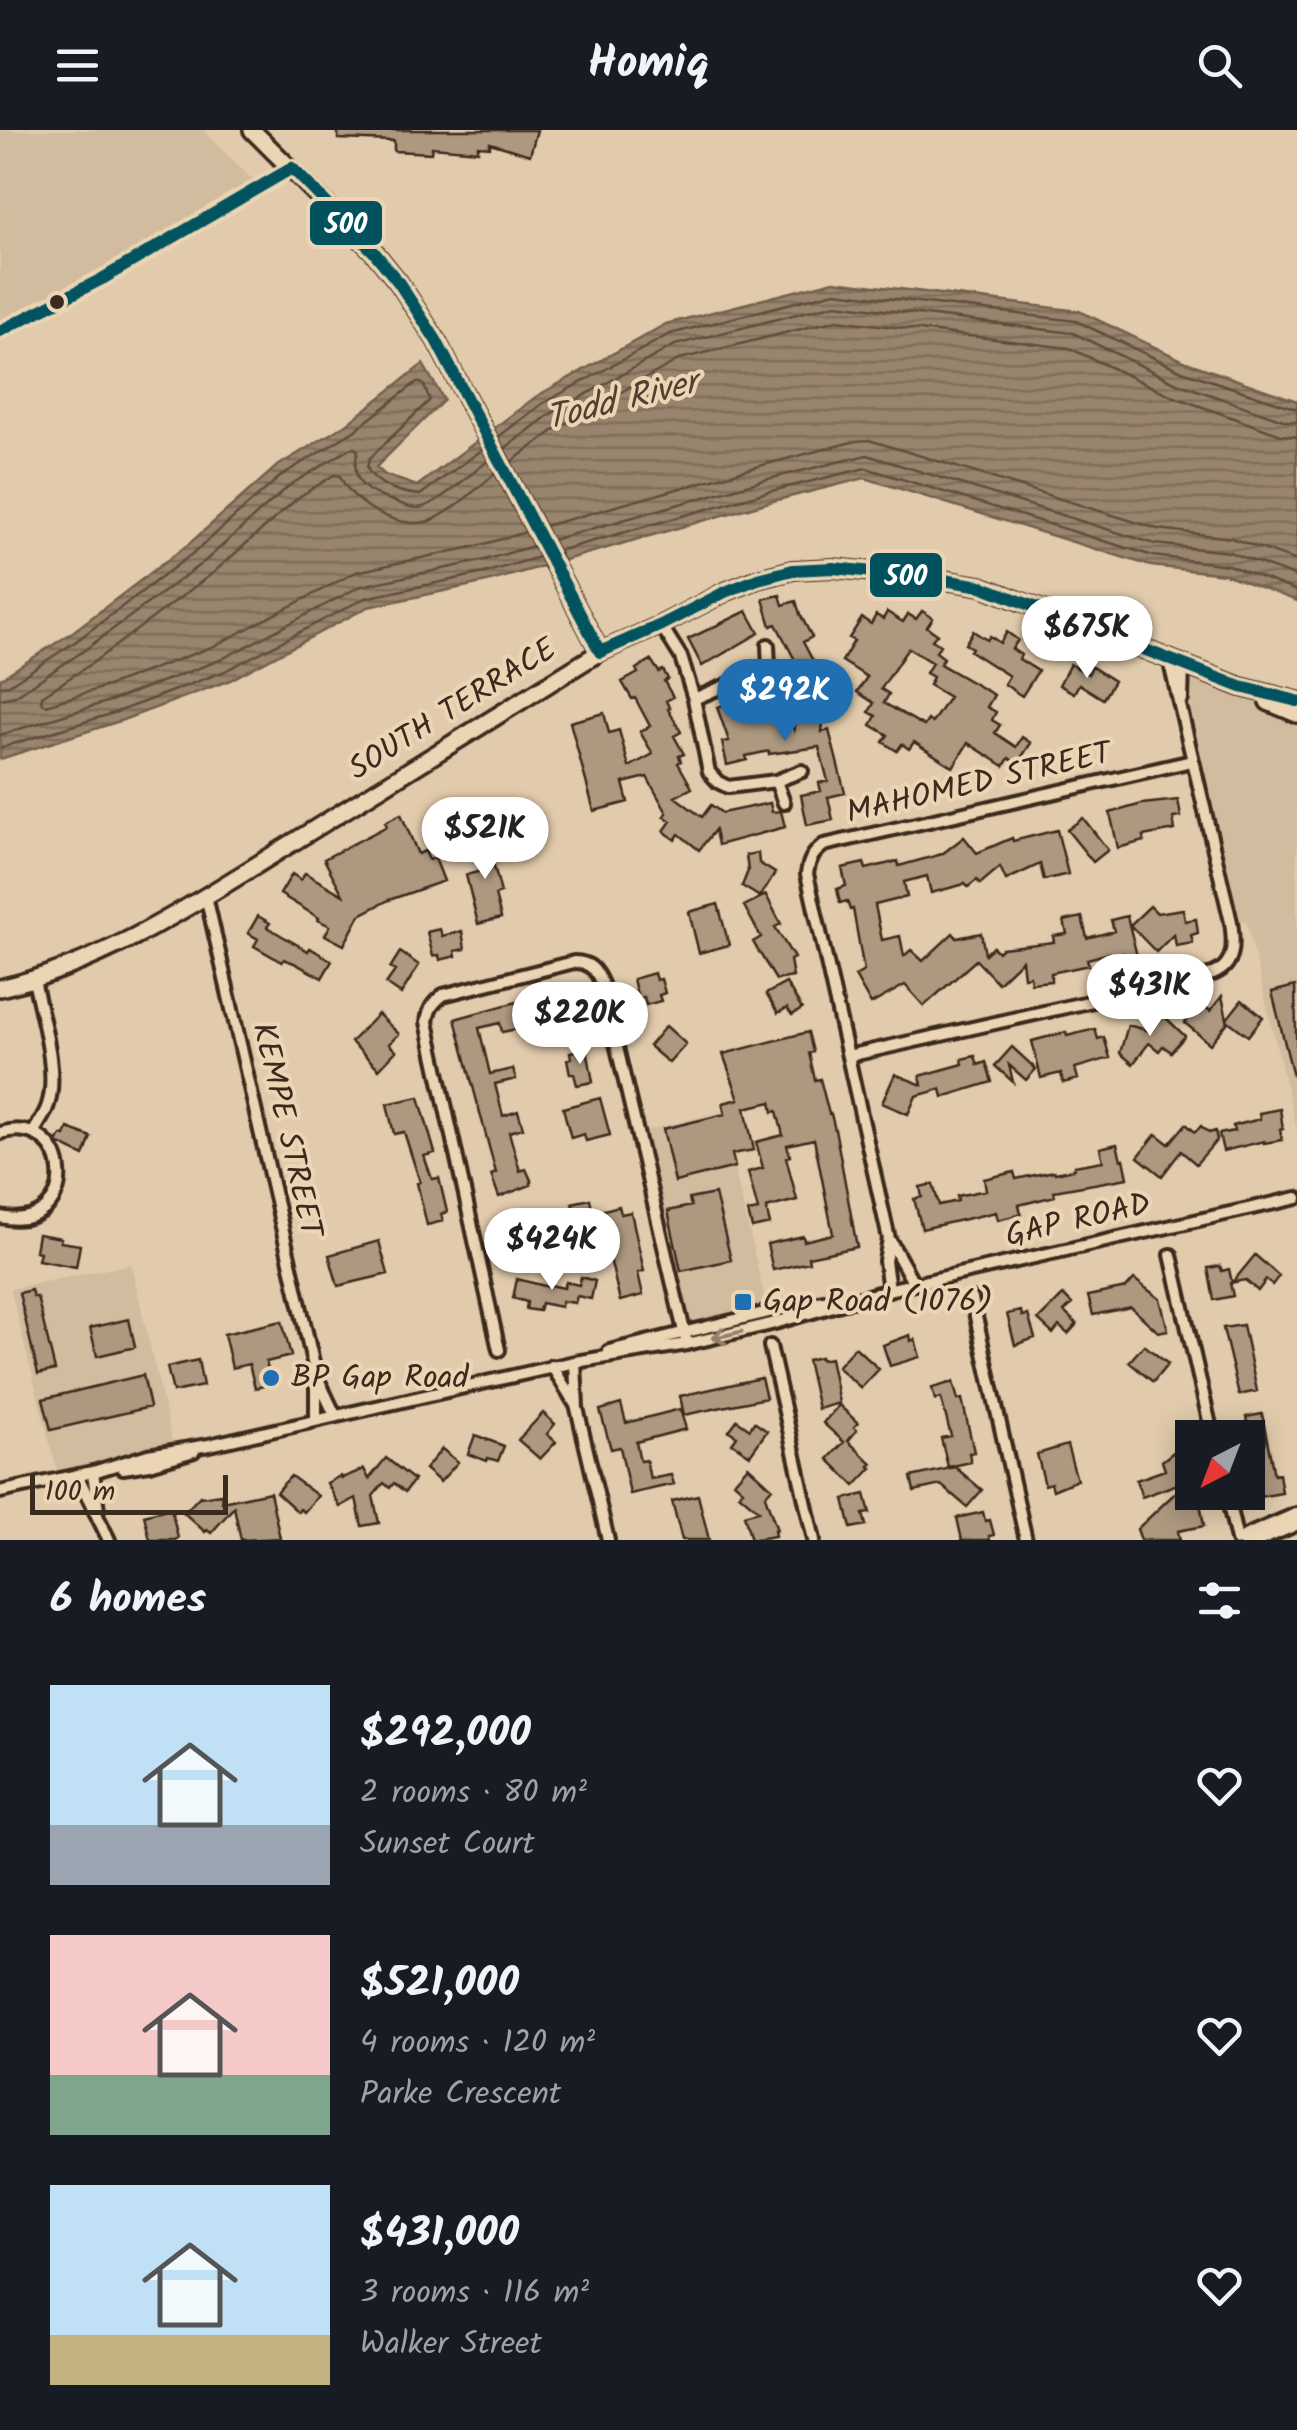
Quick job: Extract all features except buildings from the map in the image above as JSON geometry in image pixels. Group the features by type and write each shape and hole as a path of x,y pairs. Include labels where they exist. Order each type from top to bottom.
{"highway":[{"path":"1248,1540 1297,1518"}],"street":[{"path":"252,130 374,252 399,283 436,340 600,652"},
{"path":"0,331 102,279 292,168"},
{"name":"SOUTH TERRACE","path":"0,988 74,966 206,896 600,652 726,592 793,570 834,568 982,586 1241,687 1297,714"},
{"path":"662,625 681,657 709,772 718,782 728,787 776,781 802,771"},
{"path":"768,645 769,666 782,685"},
{"path":"848,1056 1222,971 1230,962 1231,922 1192,761 1176,662"},
{"path":"694,700 769,666"},
{"name":"SOUTH TERRACE","path":"1241,687 1297,701"},
{"name":"MAHOMED STREET","path":"914,1284 889,1239 807,874 814,853 824,846 1192,761"},
{"path":"776,781 784,803"},
{"name":"KEMPE STREET","path":"206,896 316,1375 335,1415"},
{"path":"499,1350 427,1022 429,1010 443,995 574,962 592,966 602,984 687,1344"},
{"path":"33,1133 48,1108 52,1085 34,980"},
{"path":"0,1133 33,1133 46,1141 60,1168 60,1184 44,1210 31,1218 0,1217"},
{"name":"GAP ROAD","path":"0,1492 93,1472 148,1455 209,1445 552,1366 687,1344 889,1290 1297,1197"},
{"name":"MAHOMED STREET","path":"889,1239 889,1290"},
{"path":"1172,1255 1210,1420"},
{"path":"886,1261 900,1257"},
{"name":"GAP ROAD","path":"575,1362 789,1306 889,1290"},
{"path":"972,1299 1026,1540"},
{"path":"770,1346 814,1540"},
{"path":"575,1362 577,1408 608,1540"},
{"path":"552,1366 577,1408"},
{"name":"KEMPE STREET","path":"316,1420 320,1390"},
{"path":"93,1472 98,1516"},
{"path":"77,1475 109,1540"},
{"path":"1230,1510 1237,1540"}],"shaded area":[{"path":"0,130 203,130 259,186 0,331"},
{"path":"1173,661 1297,701 1297,1131 1246,920 1231,922"},
{"path":"721,1112 771,1324 687,1344 637,1133"},
{"path":"131,1264 176,1458 59,1479 10,1289"}],"water":[{"name":"Todd River","path":"834,281 1079,311 1186,362 1297,401 1297,601 1225,574 1151,566 865,478 487,582 368,607 230,680 120,721 0,759 0,679 70,634 190,543 276,467 348,423 423,364 444,400 376,467 385,475 417,486 537,396 666,324"}],"transit line":[{"name":"500","path":"0,331 102,279 292,168 374,252 436,340 600,652 758,579 793,570 833,568 981,586 1241,687 1297,701"}],"place":[{"name":"Gap Road (1076)","path":"743,1302"},
{"name":"BP Gap Road","path":"271,1378"}]}
